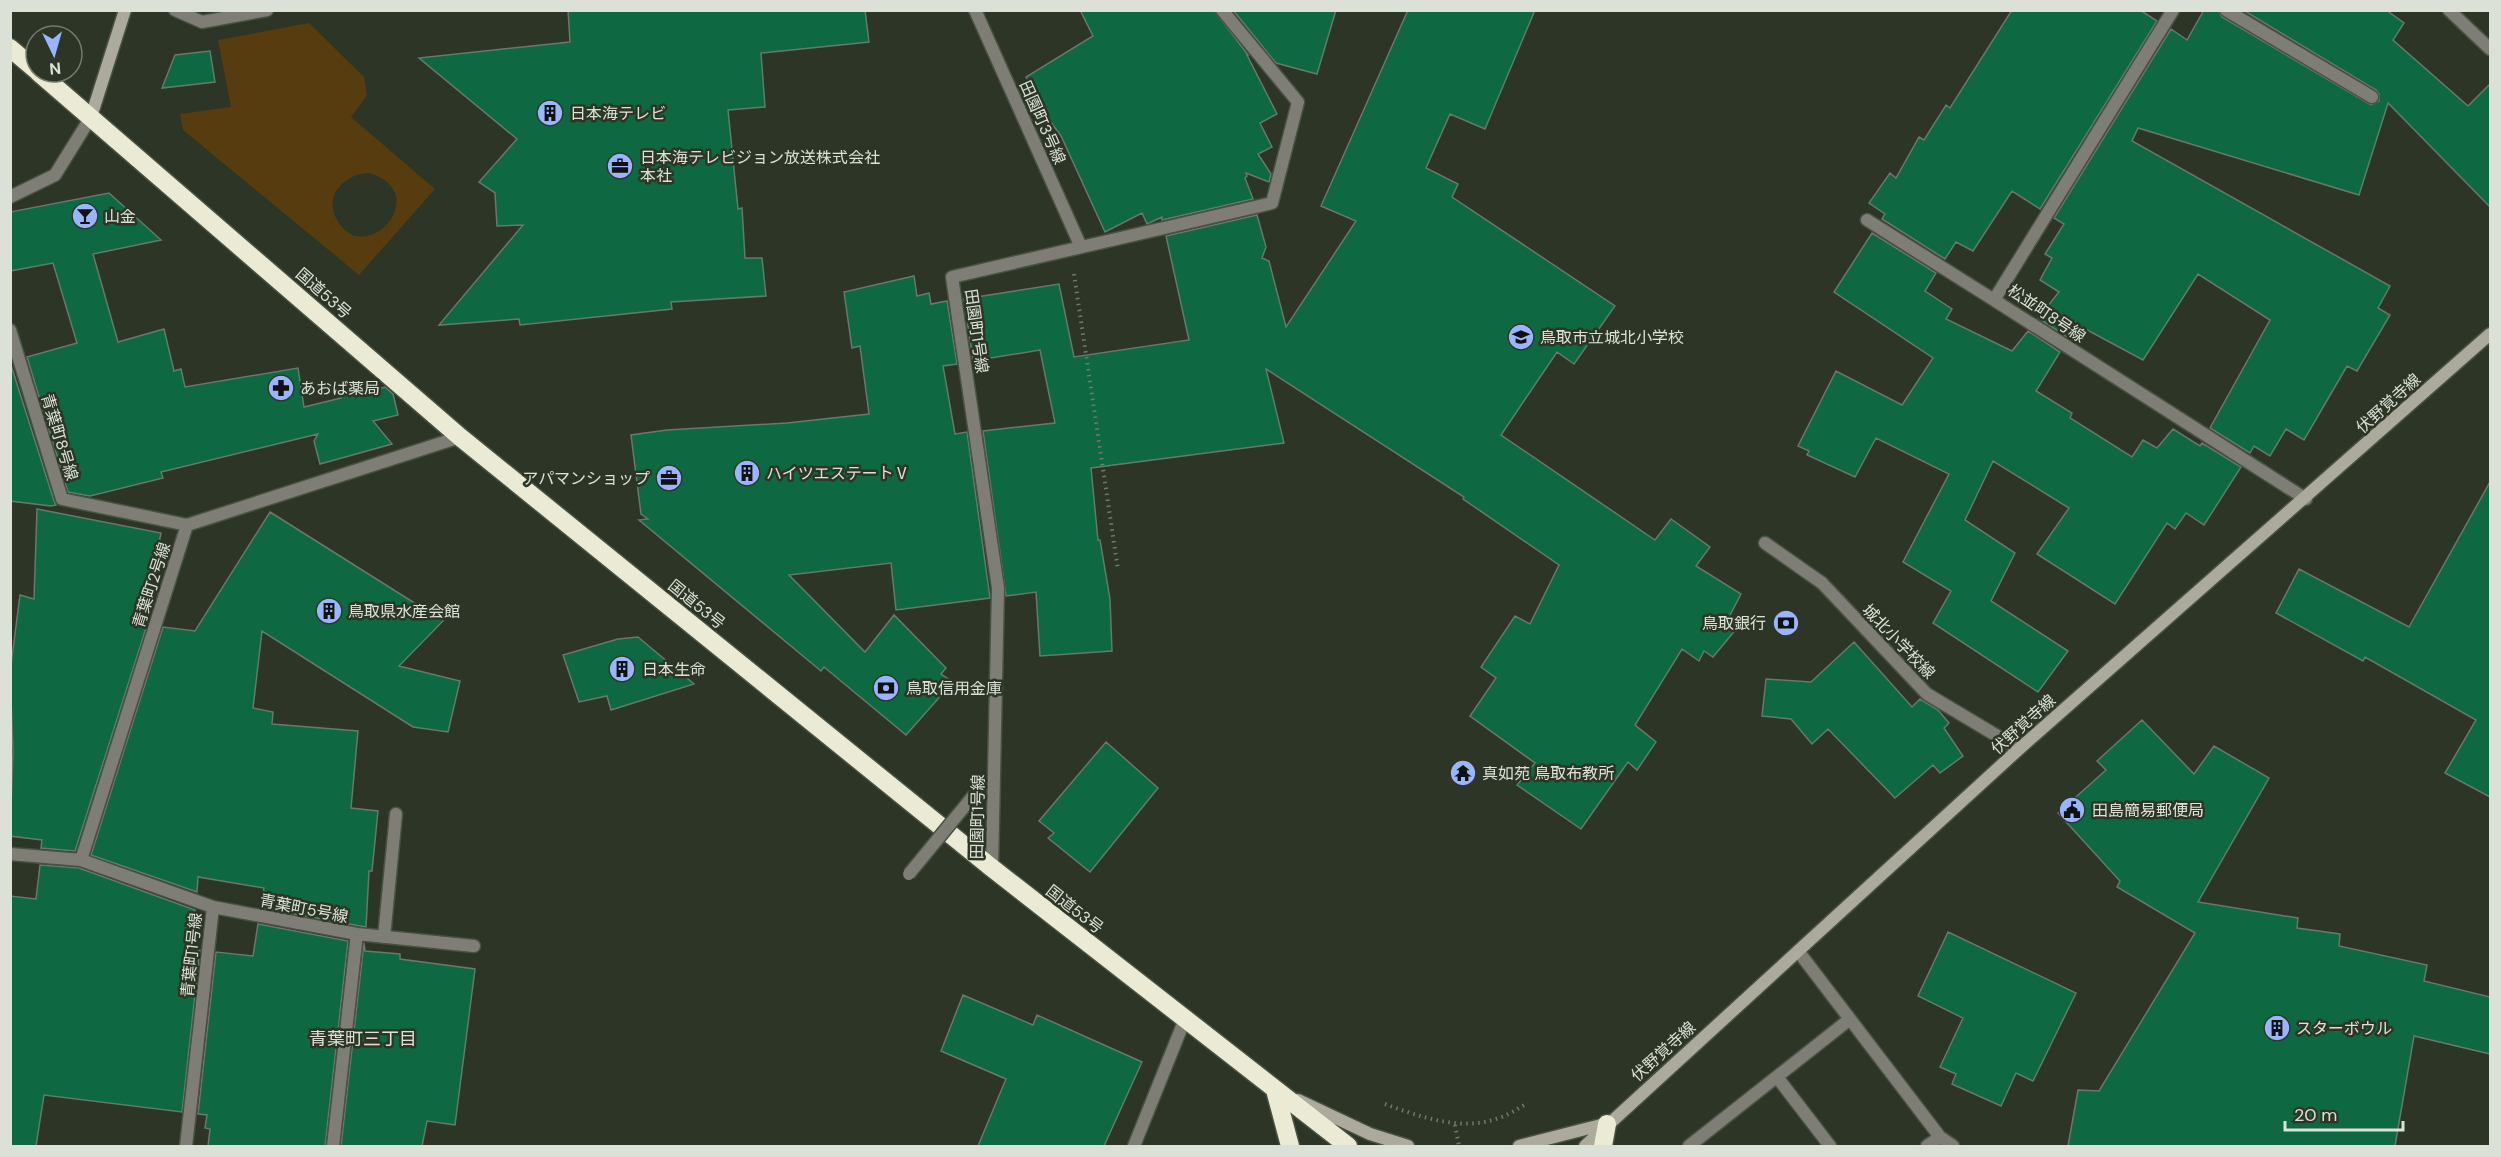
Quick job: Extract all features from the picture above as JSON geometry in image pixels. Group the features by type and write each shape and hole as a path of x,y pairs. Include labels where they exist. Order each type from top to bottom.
{"highway":[{"name":"国道53号","path":"10,48 24,60"},
{"name":"国道53号","path":"52,84 460,437 992,868 1348,1146"},
{"path":"1275,1090 1290,1146"},
{"path":"1603,1146 1607,1124"}],"main road":[{"path":"91,117 125,10"},
{"name":"伏野覚寺線","path":"1585,1146 2019,749 2306,499 2490,334"},
{"path":"1275,1090 1370,1134 1408,1146"},
{"path":"1519,1146 1607,1124"}],"street":[{"path":"174,10 202,22 267,10"},
{"name":"田園町3号線","path":"975,10 1076,248"},
{"name":"田園町1号線","path":"992,868 998,588 952,277 1272,203 1298,102 1222,10"},
{"name":"松並町8号線","path":"2173,10 1994,300 2306,499"},
{"path":"2226,10 2372,97"},
{"path":"2449,10 2490,49"},
{"path":"10,197 55,175 91,117"},
{"path":"1867,220 1994,300"},
{"name":"青葉町8号線","path":"10,330 62,499 187,525"},
{"name":"青葉町2号線","path":"81,860 187,525 460,437"},
{"name":"城北小学校線","path":"1765,543 1821,583 1927,693 2019,749"},
{"path":"909,874 974,795"},
{"path":"384,937 396,814"},
{"path":"10,854 81,860"},
{"name":"青葉町1号線","path":"81,860 213,907 186,1146"},
{"name":"青葉町5号線","path":"213,907 357,934 333,1146"},
{"path":"357,934 474,946"},
{"path":"1798,951 1940,1137 1953,1146"},
{"path":"1134,1146 1185,1019"},
{"path":"1689,1146 1850,1019"},
{"path":"1777,1077 1830,1146"},
{"path":"1927,1146 1940,1137"}],"path":[{"path":"1076,248 1118,570"},
{"path":"1385,1104 1416,1116 1455,1125 1498,1119 1528,1103"},
{"path":"1455,1125 1460,1146"}],"shaded area":[{"path":"309,23 364,77 367,95 351,117 435,189 359,275 183,130 180,114 231,107 218,40","holes":["369,173 388,183 396,196 395,210 388,223 377,232 363,237 349,233 337,220 333,211 335,194 339,188 352,177"]}],"building":[{"path":"568,10 865,10 869,42 761,53 765,107 728,110 738,209 742,208 745,258 762,258 766,296 671,302 672,309 520,325 519,319 439,325 523,225 497,226 495,193 479,182 517,139 419,58 570,42"},
{"path":"1080,10 1214,10 1248,55 1277,114 1260,123 1272,147 1258,154 1271,174 1269,182 1246,173 1245,178 1253,199 1162,220 1162,217 1147,224 1142,213 1105,232 1061,136 1044,113 1026,77 1093,36"},
{"path":"1233,10 1336,10 1317,74 1276,63"},
{"path":"1408,10 1535,10 1485,129 1450,114 1426,168 1458,184 1452,197 1615,306 1574,364 1557,352 1501,435 1655,540 1671,519 1710,547 1696,566 1741,594 1728,619 1737,628 1713,657 1704,651 1699,661 1682,649 1635,725 1656,742 1637,770 1628,762 1581,829 1517,785 1535,763 1470,716 1496,678 1481,667 1515,616 1530,624 1559,565 1463,499 1464,497 1266,369 1284,443 1091,468 1098,540 1100,540 1110,599 1112,651 1040,656 1036,592 1006,596 983,431 1055,423 1040,350 973,361 964,299 1059,284 1074,357 1189,340 1166,236 1257,215 1266,247 1262,258 1269,261 1286,327 1356,221 1321,206"},
{"path":"2012,10 2140,10 2157,21 2040,209 2012,191 1973,251 1956,242 1945,259 1882,219 1885,214 1869,203 1890,173 1896,178 1919,137 1924,140 1946,105 1950,108"},
{"path":"2204,10 2218,10 2222,17 2371,105 2379,101 2379,94 2376,90 2243,10 2386,10 2404,23 2393,40 2468,106 2490,84 2490,207 2388,103 2359,195 2138,128 2132,141 2390,286 2378,308 2390,315 2357,371 2347,366 2304,440 2286,429 2270,456 2254,446 2250,453 2210,428 2270,320 2198,274 2143,360 2078,325 2069,338 2038,318 2059,292 2040,280 2052,258 2045,254 2064,224 2054,218 2171,29 2187,40"},
{"path":"210,51 215,82 162,88 175,55"},
{"path":"109,193 161,240 93,254 118,342 164,329 174,371 181,369 185,387 298,368 304,407 341,398 344,392 349,396 385,387 393,394 398,415 373,421 392,444 320,464 314,441 318,434 161,472 163,478 90,496 68,492 27,357 77,343 53,263 10,271 10,212"},
{"path":"1872,233 1936,273 1925,291 1952,309 1946,319 2012,351 2028,331 2060,352 2036,391 2072,413 2070,418 2132,457 2143,440 2157,448 2173,429 2200,446 2202,443 2241,467 2204,525 2186,513 2175,529 2167,523 2115,604 2037,554 2069,508 1993,461 1965,520 2015,553 1991,601 2068,651 2038,692 1933,623 1951,591 1903,562 1949,474 1876,438 1855,477 1807,455 1809,451 1798,446 1836,371 1902,405 1933,358 1834,292"},
{"path":"914,276 917,296 929,293 931,304 947,301 957,364 943,366 955,434 967,432 990,598 896,610 891,563 789,575 865,652 894,615 946,668 941,674 953,682 906,735 824,667 821,671 639,520 648,519 641,514 631,435 667,430 787,423 869,414 860,346 852,348 844,292"},
{"path":"10,362 54,501 56,505 10,501"},
{"path":"2490,482 2490,797 2445,773 2476,720 2365,657 2363,661 2276,613 2299,569 2409,627"},
{"path":"37,509 161,533 143,625 147,625 75,851 41,848 42,840 10,836 13,751 10,673 20,595 34,599"},
{"path":"270,512 443,621 399,666 460,681 448,732 413,727 262,631 253,708 273,712 272,724 358,731 351,808 378,811 372,871 369,871 366,927 261,908 264,888 198,877 197,892 91,855 163,627 195,631"},
{"name":"日本生命","path":"638,637 694,684 611,710 607,696 579,702 563,655 618,639"},
{"path":"1854,642 1912,707 1920,699 1938,710 1949,723 1944,728 1963,756 1940,773 1933,765 1895,798 1828,729 1812,744 1791,719 1762,716 1766,679 1811,682"},
{"name":"スターボウル","path":"2142,720 2194,774 2214,746 2269,778 2198,902 2298,918 2297,928 2340,934 2339,946 2427,965 2424,981 2490,997 2490,1054 2414,1036 2395,1146 2068,1146 2078,1090 2099,1091 2195,933 2117,887 2120,881 2058,813 2106,770 2097,761"},
{"path":"1106,742 1158,788 1090,872 1048,838 1054,833 1039,821"},
{"path":"40,865 79,868 195,910 193,950 200,950 182,1112 44,1095 36,1146 10,1146 10,896 36,899"},
{"path":"258,924 348,941 325,1146 208,1146 210,1129 205,1128 207,1115 198,1114 216,952 253,956"},
{"path":"1948,932 2076,993 2033,1081 2016,1073 2001,1106 1952,1084 1956,1074 1940,1067 1963,1018 1918,996"},
{"path":"364,943 365,951 400,954 400,959 475,969 455,1125 427,1121 422,1146 341,1146"},
{"path":"963,995 1033,1025 1037,1015 1142,1062 1104,1146 978,1146 1006,1079 941,1051"}],"place":[{"name":"日本海テレビ","path":"550,113"},
{"name":"日本海テレビジョン放送株式会社 本社","path":"620,166"},
{"name":"山金","path":"85,216"},
{"name":"鳥取市立城北小学校","path":"1521,337"},
{"name":"あおば薬局","path":"281,388"},
{"name":"ハイツエステートⅤ","path":"747,473"},
{"name":"アパマンショップ","path":"669,478"},
{"name":"鳥取県水産会館","path":"329,611"},
{"name":"鳥取銀行","path":"1786,623"},
{"name":"日本生命","path":"622,669"},
{"name":"鳥取信用金庫","path":"886,688"},
{"name":"真如苑 鳥取布教所","path":"1463,773"},
{"name":"田島簡易郵便局","path":"2072,810"},
{"name":"スターボウル","path":"2277,1028"}],"district":[{"name":"青葉町三丁目","path":"363,1039"}]}
